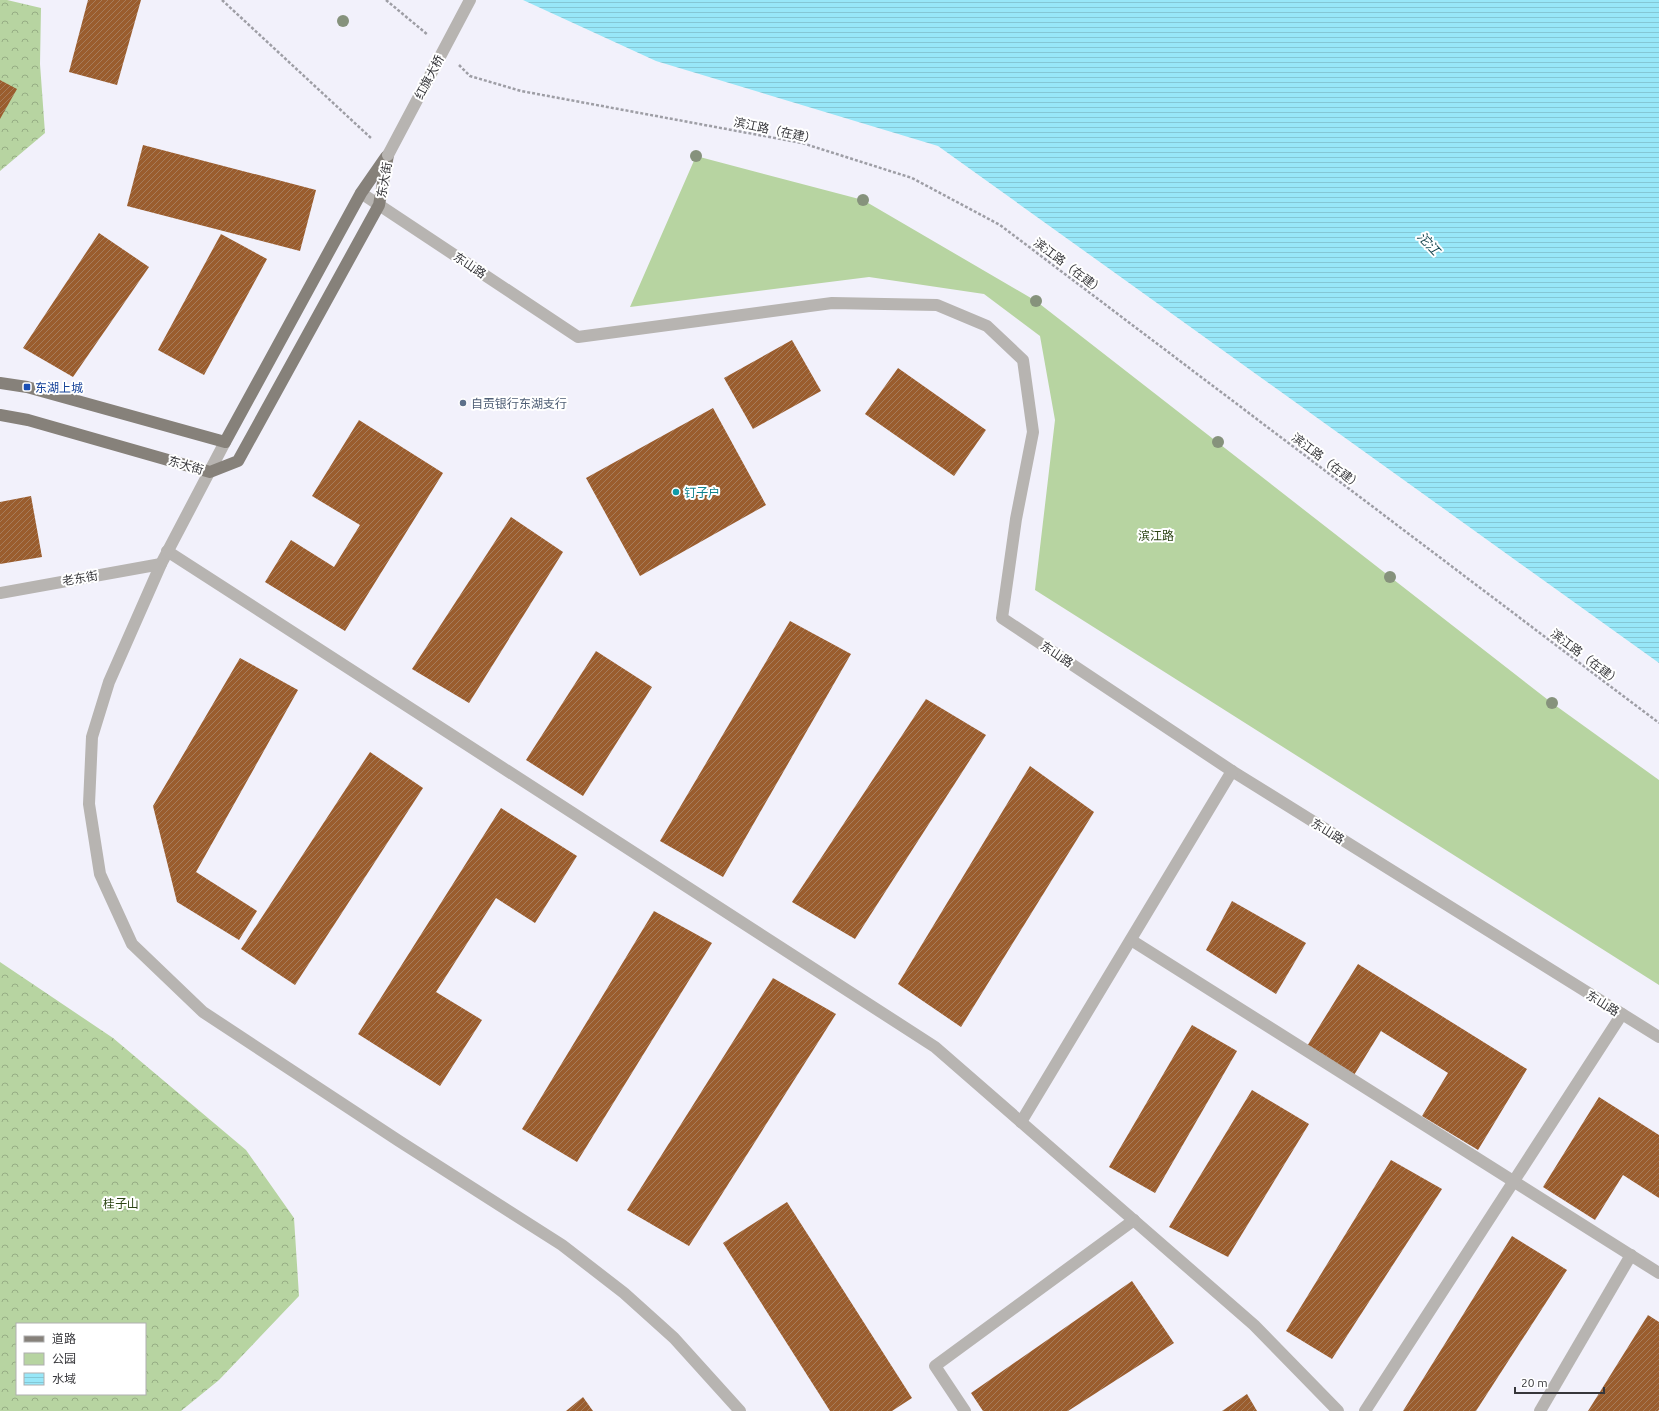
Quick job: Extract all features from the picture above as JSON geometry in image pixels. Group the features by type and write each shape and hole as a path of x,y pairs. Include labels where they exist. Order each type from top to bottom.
{"main road":[{"name":"东大街","path":"225,442 361,192 388,155"},
{"name":"东大街","path":"0,415 28,420 210,472 238,461 379,204 388,155"},
{"path":"0,383 27,387 225,442"}],"street":[{"name":"红旗大桥","path":"388,155 470,0"},
{"name":"东山路","path":"361,192 578,337 832,303 937,305 987,326 1023,360 1033,432 1016,519 1002,618 1232,771 1659,1037"},
{"path":"225,442 161,564 109,682 92,737 89,804 100,874 132,944 203,1012 399,1141 562,1245 624,1293 674,1338 740,1411"},
{"path":"167,551 935,1047 1254,1325 1338,1411"},
{"name":"老东街","path":"0,593 161,564"},
{"path":"1021,1122 1232,771"},
{"path":"1131,940 1659,1273"},
{"path":"1365,1411 1622,1014"},
{"path":"965,1411 935,1366 1134,1220"},
{"path":"1540,1411 1631,1255"}],"path":[{"path":"222,0 324,93 388,155"},
{"path":"386,0 433,39"},
{"name":"滨江路（在建）","path":"454,60 470,76 522,91 802,143 912,178 1000,225 1659,723"}],"green space":[{"path":"0,0 7,0 41,8 40,64 45,133 0,171"},
{"name":"滨江路","path":"696,156 863,200 1036,301 1552,703 1659,780 1659,985 1035,590 1055,420 1040,336 984,294 869,277 630,307"},
{"name":"桂子山","path":"0,962 113,1038 246,1150 294,1218 299,1296 219,1380 181,1411 0,1411"}],"water":[{"name":"沱江","path":"523,0 1659,0 1659,663 938,146 656,61"}],"building":[{"path":"88,0 141,0 117,85 69,72"},
{"path":"0,80 17,89 0,119"},
{"path":"143,145 316,190 300,251 127,206"},
{"path":"99,233 149,267 73,377 23,348"},
{"path":"221,234 267,259 204,375 158,350"},
{"path":"792,340 821,391 753,429 724,378"},
{"path":"898,368 986,430 954,476 865,414"},
{"name":"钉子户","path":"713,408 766,505 640,576 586,478"},
{"path":"359,420 443,473 345,631 265,582 291,540 334,567 360,525 312,496"},
{"path":"31,496 42,557 0,564 0,502"},
{"path":"511,517 563,552 469,703 412,669"},
{"path":"790,621 851,654 723,877 660,841"},
{"path":"596,651 652,687 583,796 526,760"},
{"path":"240,658 298,690 196,872 257,911 239,940 177,902 153,806"},
{"path":"926,699 986,735 855,939 792,902"},
{"path":"370,752 423,788 295,985 241,949"},
{"path":"1030,766 1094,812 961,1027 898,984"},
{"path":"501,808 577,856 535,923 496,898 436,992 482,1020 440,1086 358,1034"},
{"path":"1232,901 1306,943 1276,994 1206,950"},
{"path":"654,911 712,943 577,1162 522,1129"},
{"path":"1358,964 1527,1069 1478,1150 1422,1116 1448,1073 1381,1031 1351,1080 1304,1051"},
{"path":"773,978 836,1014 689,1246 627,1210"},
{"path":"1192,1025 1237,1051 1155,1193 1109,1167"},
{"path":"1252,1090 1309,1124 1228,1257 1169,1227"},
{"path":"1599,1097 1659,1135 1659,1198 1623,1175 1595,1220 1543,1187"},
{"path":"1391,1160 1442,1189 1332,1359 1286,1331"},
{"path":"787,1202 912,1398 892,1411 830,1411 723,1243"},
{"path":"1512,1236 1567,1270 1476,1411 1403,1411"},
{"path":"1132,1281 1174,1343 1068,1411 983,1411 971,1393"},
{"path":"1648,1315 1659,1322 1659,1410 1588,1411"},
{"path":"1247,1394 1257,1411 1222,1411"},
{"path":"583,1397 593,1411 566,1411"}],"place":[{"name":"东湖上城","path":"27,387"},
{"name":"自贡银行东湖支行","path":"463,403"},
{"name":"钉子户","path":"676,492"}]}
